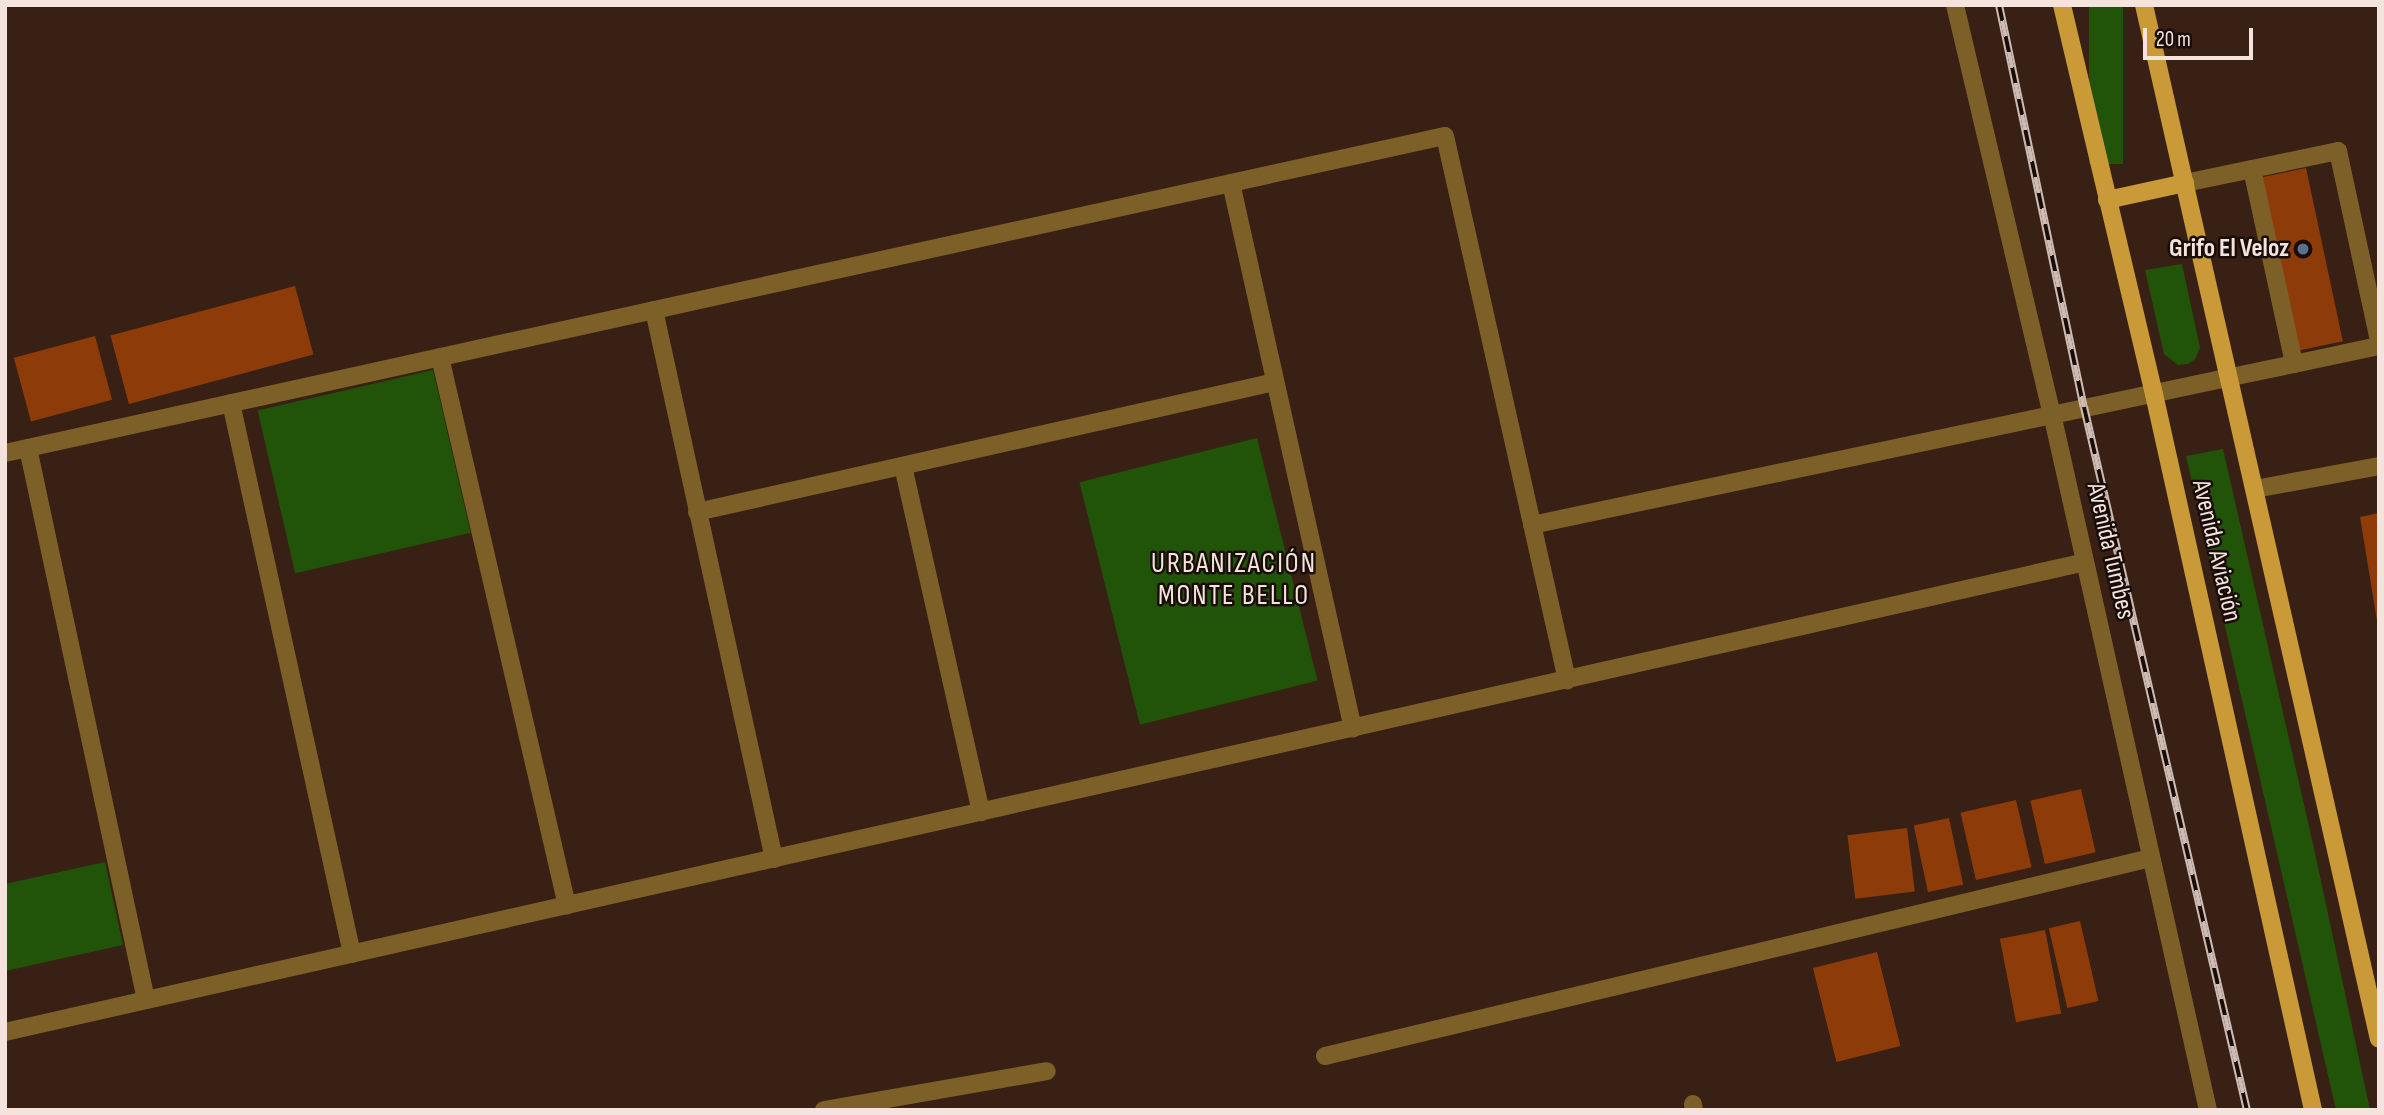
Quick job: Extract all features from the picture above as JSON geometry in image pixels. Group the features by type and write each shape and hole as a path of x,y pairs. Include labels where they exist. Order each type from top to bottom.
{"main road":[{"name":"Avenida Aviación","path":"2062,5 2154,394 2313,1110"},
{"name":"Avenida Aviación","path":"2144,5 2231,377 2379,1039"},
{"path":"2107,200 2185,183"}],"street":[{"name":"Avenida Tumbes","path":"1955,5 2052,414 2208,1110"},
{"path":"5,453 1445,136 1567,680"},
{"path":"2185,183 2338,150 2379,341"},
{"path":"2252,169 2294,364"},
{"path":"1231,183 1353,729"},
{"path":"654,310 774,859"},
{"path":"1532,525 2379,346"},
{"path":"440,357 567,906"},
{"path":"697,512 1275,382"},
{"path":"230,403 352,954"},
{"path":"28,448 146,1000"},
{"path":"903,466 981,812"},
{"path":"2255,489 2379,466"},
{"path":"5,1032 2085,562"},
{"path":"1325,1056 2151,858"},
{"path":"824,1110 1047,1071"}],"green space":[{"path":"2089,5 2123,5 2123,164 2089,164"},
{"path":"2182,264 2200,348 2195,359 2188,364 2178,365 2164,354 2145,270"},
{"path":"433,370 471,533 295,573 258,410"},
{"path":"1257,438 1317,681 1140,725 1079,482"},
{"path":"2223,449 2315,853 2370,1110 2336,1110 2186,456"},
{"path":"105,862 123,945 5,971 5,884"}],"building":[{"path":"2306,168 2343,341 2299,350 2262,177"},
{"path":"295,286 313,355 129,404 111,335"},
{"path":"95,336 112,400 31,421 14,358"},
{"path":"2379,513 2379,621 2377,621 2360,517"},
{"path":"2081,789 2096,852 2045,864 2030,801"},
{"path":"2016,800 2032,867 1976,880 1960,813"},
{"path":"1949,818 1963,885 1928,892 1914,825"},
{"path":"1907,828 1915,892 1855,899 1847,835"},
{"path":"2080,921 2098,1001 2067,1008 2049,928"},
{"path":"2045,930 2061,1013 2016,1022 2000,939"},
{"path":"1877,952 1900,1046 1836,1062 1813,968"}],"railway":[{"path":"1999,5 2084,407 2247,1110"}],"place":[{"name":"Grifo El Veloz","path":"2303,249"}],"district":[{"name":"URBANIZACIÓN MONTE BELLO","path":"1234,580"}]}
